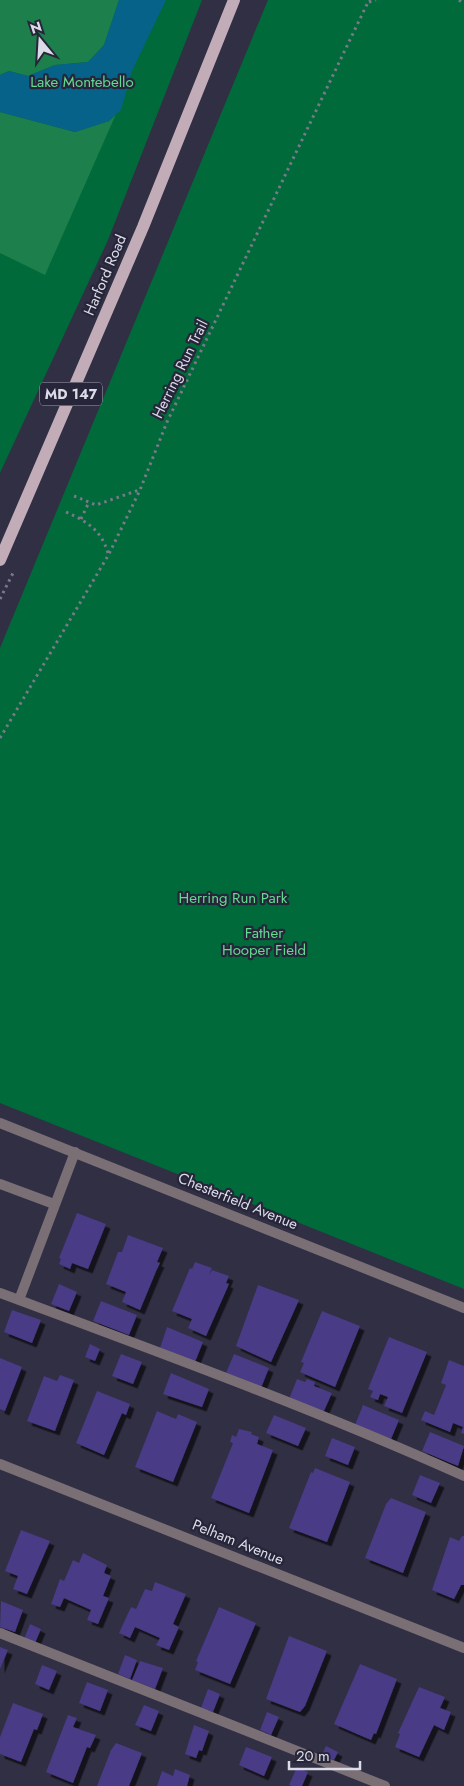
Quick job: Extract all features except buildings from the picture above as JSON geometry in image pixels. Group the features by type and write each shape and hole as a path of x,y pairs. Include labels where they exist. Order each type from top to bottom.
{"main road":[{"name":"Harford Road","path":"0,560 143,227 234,0"}],"street":[{"name":"Chesterfield Avenue","path":"0,1123 464,1308"},
{"path":"19,1300 75,1152"},
{"path":"0,1184 54,1204"},
{"path":"0,1293 254,1390 464,1476"},
{"name":"Pelham Avenue","path":"0,1464 464,1648"},
{"path":"0,1633 385,1786"}],"path":[{"name":"Herring Run Trail","path":"0,738 109,554 140,490 167,422 369,1 376,0"},
{"path":"459,0 464,4"},
{"path":"74,496 96,505 140,490"},
{"path":"82,519 90,502"},
{"path":"66,512 82,519 104,538 109,554"}],"green space":[{"name":"Lake Montebello","path":"0,0 202,0 108,240 0,473"},
{"path":"0,0 119,0 104,45 88,62 55,65 28,76 9,71 0,75"},
{"name":"Herring Run Park","path":"268,0 464,0 464,1289 0,1103 0,648"},
{"path":"0,112 75,132 109,121 116,114 45,275 0,253"}],"water":[{"path":"119,0 166,0 132,71 121,110 109,121 75,132 0,112 0,75 9,71 28,76 55,65 88,62 104,45"}],"park label":[{"name":"Father Hooper Field","path":"264,942"}]}
